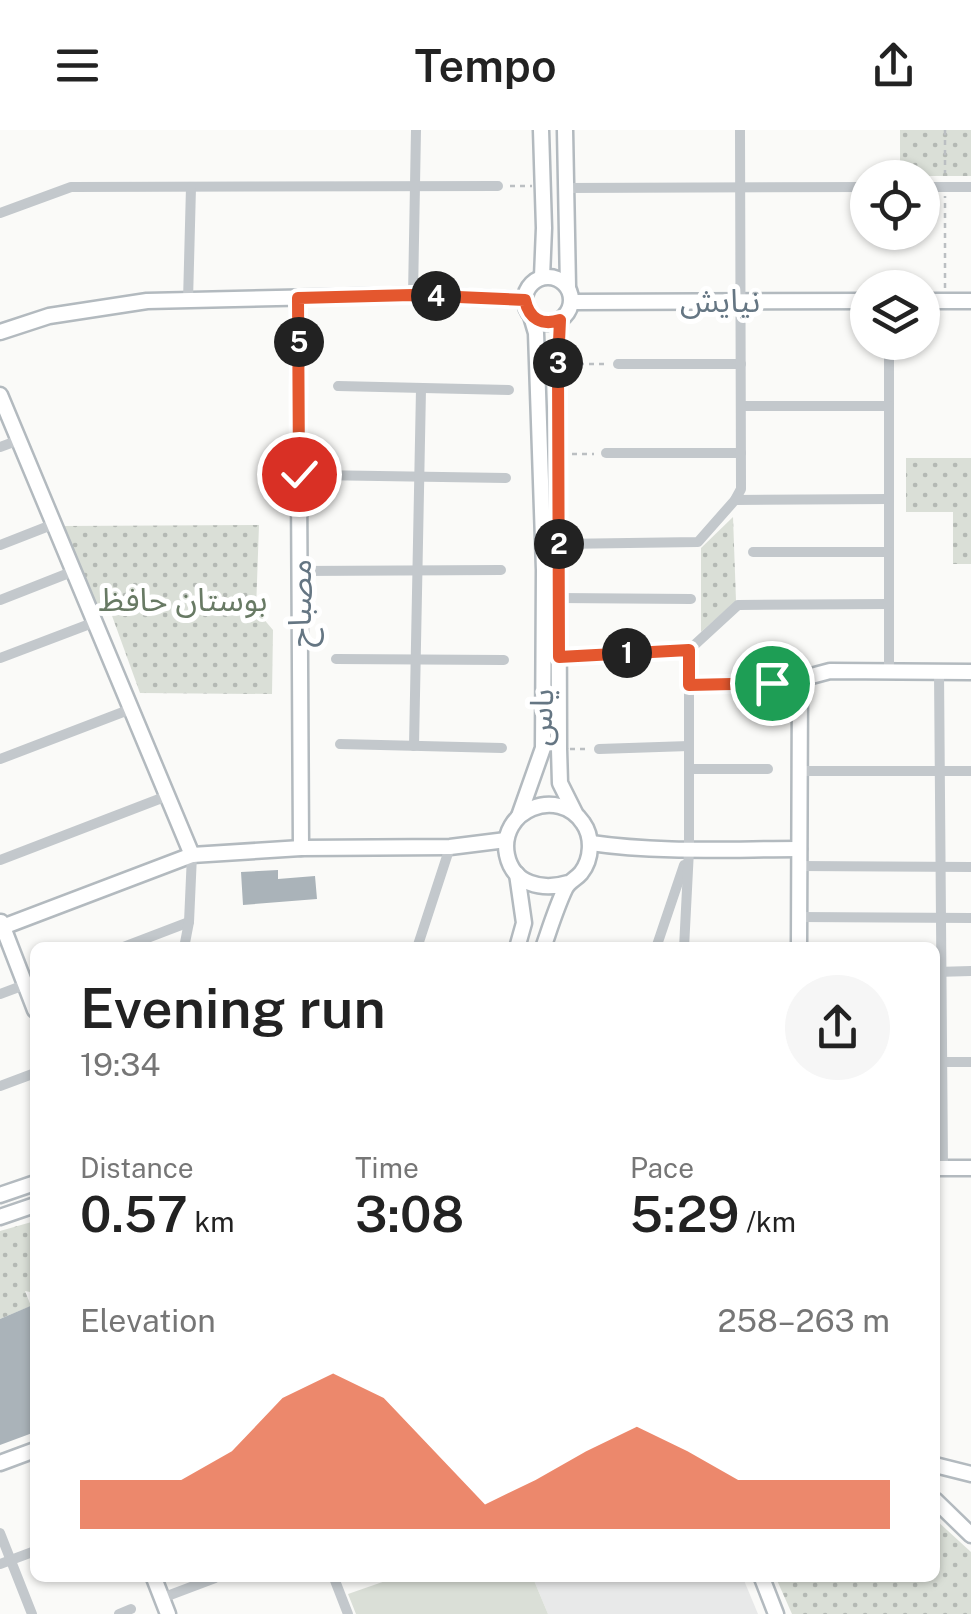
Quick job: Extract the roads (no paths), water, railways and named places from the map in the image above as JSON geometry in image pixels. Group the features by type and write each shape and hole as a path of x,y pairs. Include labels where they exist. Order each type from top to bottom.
{"street":[{"path":"412,295 416,130"},
{"path":"542,130 542,277"},
{"path":"564,130 570,294 566,315 560,320 543,322 531,316 525,300 529,286 542,277 556,278 570,294"},
{"path":"559,544 698,542 742,489 740,130"},
{"path":"0,214 71,187 498,186"},
{"path":"188,300 191,187"},
{"path":"565,188 850,187"},
{"path":"940,187 971,187"},
{"name":"نیایش","path":"570,294 850,301"},
{"path":"0,332 49,316 147,301 412,295 525,300"},
{"name":"مصباح","path":"298,298 301,848"},
{"path":"940,301 971,301"},
{"name":"یاس","path":"519,816 542,748 544,570 536,333 531,316"},
{"name":"یاس","path":"560,320 560,784 575,813"},
{"path":"889,360 889,671"},
{"path":"618,364 740,364"},
{"path":"338,386 509,390"},
{"path":"414,746 422,389"},
{"path":"0,394 192,855 185,942"},
{"path":"741,406 889,406"},
{"path":"0,447 19,440"},
{"path":"606,454 740,453"},
{"path":"315,474 506,478"},
{"path":"735,500 889,500"},
{"path":"0,545 54,524"},
{"path":"753,552 889,552"},
{"path":"300,571 501,570"},
{"path":"0,600 74,572"},
{"path":"559,598 691,599"},
{"path":"600,654 689,650 738,605 889,604"},
{"path":"0,658 94,622"},
{"path":"684,942 689,850 689,650"},
{"path":"336,659 504,660"},
{"path":"799,942 800,679 830,671 971,672"},
{"path":"939,672 940,942"},
{"path":"689,685 772,683"},
{"path":"0,760 131,709"},
{"path":"340,744 502,748"},
{"path":"598,749 689,746"},
{"path":"689,770 768,769"},
{"path":"800,771 971,771"},
{"path":"0,860 167,796"},
{"path":"519,942 524,924 517,874 506,852 506,840 519,816 536,805 556,804 575,813 586,826 590,843 588,859 568,884 545,942"},
{"path":"0,994 30,982 1,925 192,855 301,848 450,847 506,840"},
{"path":"590,843 689,850 799,848"},
{"path":"419,942 450,847"},
{"path":"658,942 689,850"},
{"path":"799,866 971,867"},
{"path":"517,874 541,888 568,884"},
{"path":"799,917 971,918"},
{"path":"137,942 189,922"},
{"path":"940,972 971,971"},
{"path":"940,1062 971,1062"},
{"path":"0,1086 30,1075"},
{"path":"940,1168 971,1168"},
{"path":"0,1194 30,1185"},
{"path":"0,1216 30,1207"},
{"path":"0,1463 30,1452"},
{"path":"940,1466 971,1474"},
{"path":"940,1505 971,1535"},
{"path":"0,1533 5,1562 32,1614"},
{"path":"5,1562 30,1553"},
{"path":"156,1582 168,1614"},
{"path":"162,1598 204,1582"},
{"path":"336,1582 348,1614"},
{"path":"764,1582 776,1614"},
{"path":"119,1614 131,1609"}],"park label":[{"name":"بوستان حافظ","path":"183,600"}]}
